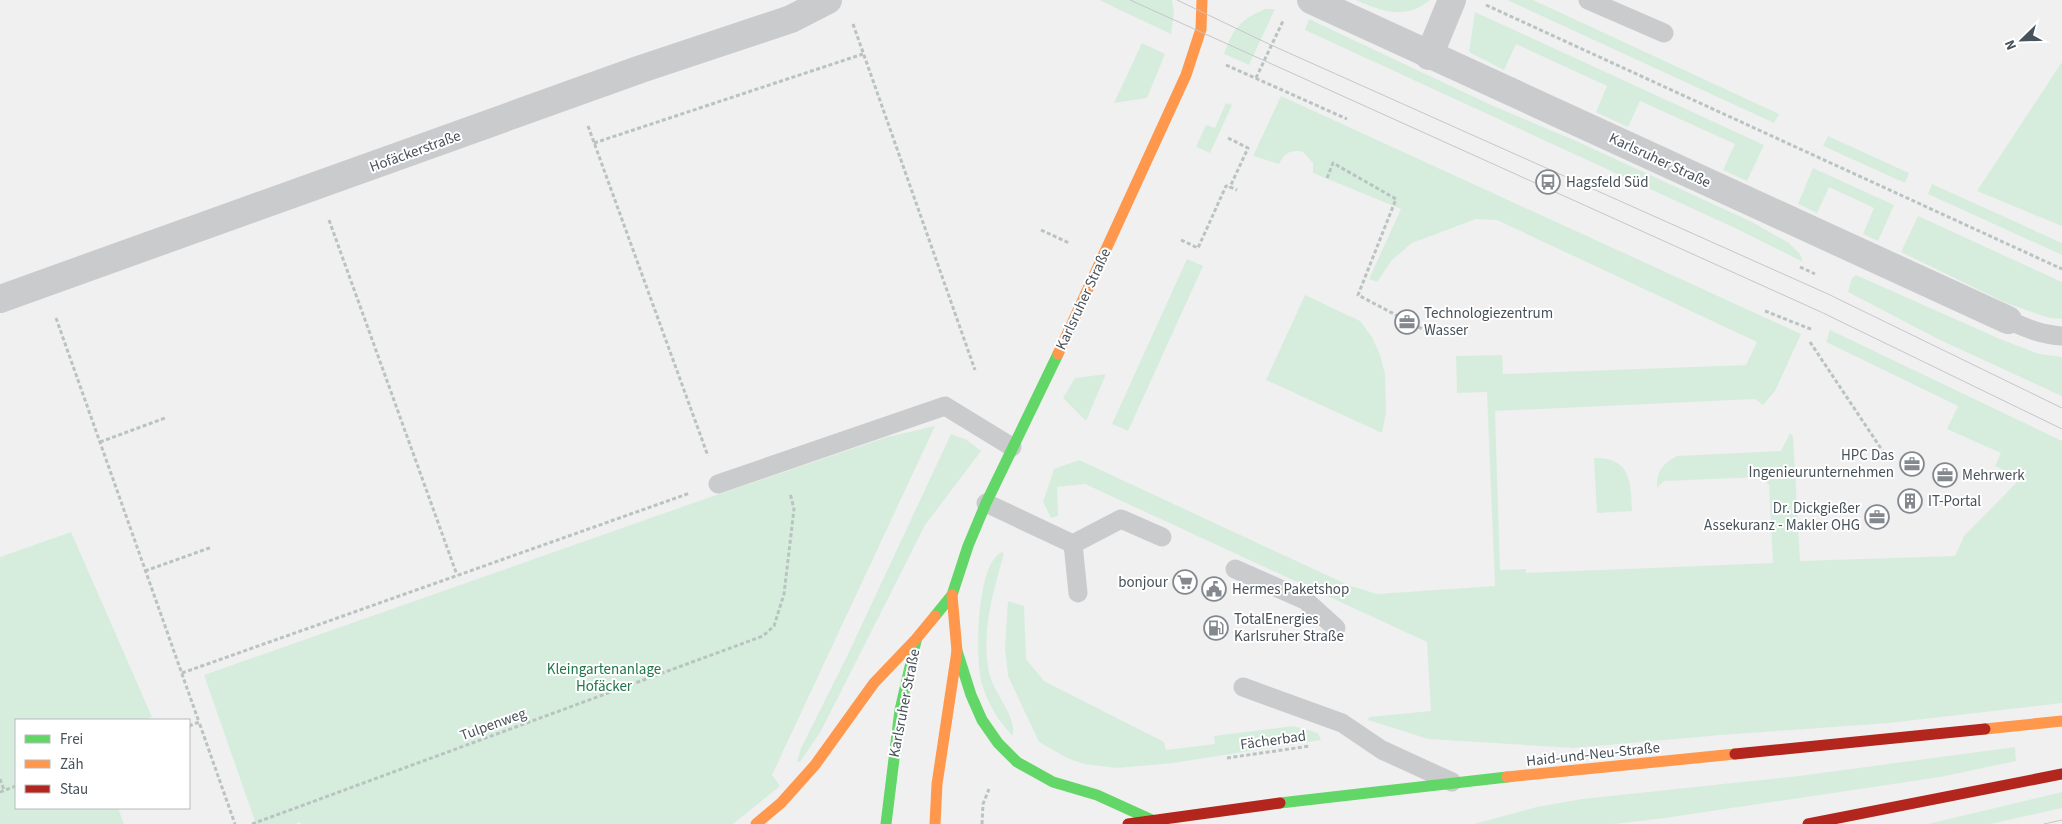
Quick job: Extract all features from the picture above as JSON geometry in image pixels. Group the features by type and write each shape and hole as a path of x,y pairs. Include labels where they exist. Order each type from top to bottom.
{"street":[{"name":"Hofäckerstraße","path":"0,299 318,186 613,78 792,19 828,0"},
{"name":"Karlsruher Straße","path":"886,824 900,710 916,639 952,595 986,503 1032,409 1177,95 1201,32 1202,0"},
{"name":"Karlsruher Straße","path":"1311,0 2008,320"},
{"path":"1430,56 1452,0"},
{"name":"Karlsruher Straße","path":"935,824 938,775 957,651 952,595"},
{"path":"756,824 780,803 815,766 874,683 916,639"},
{"path":"957,651 981,718 1002,749 1014,760 1033,774 1050,782 1088,792 1152,820"},
{"name":"Haid-und-Neu-Straße","path":"1128,824 1453,783 2062,721"},
{"path":"1808,824 2062,774"}],"lane":[{"path":"1588,0 1664,33"},
{"path":"2008,320 2036,332 2062,336"},
{"path":"718,484 944,406 1012,447"},
{"path":"986,503 1072,544"},
{"path":"1072,544 1121,519 1162,537"},
{"path":"1072,544 1078,593"},
{"path":"1235,569 1305,600 1336,628"},
{"path":"1243,687 1342,723 1382,750 1453,783"}],"path":[{"path":"1481,2 2062,269"},
{"path":"1285,17 1256,78 1347,119"},
{"path":"850,18 975,370"},
{"path":"718,484 594,143 863,54"},
{"path":"1228,138 1248,148 1230,188"},
{"path":"1328,178 1333,163 1396,198 1358,295 1432,334"},
{"path":"318,186 458,575"},
{"path":"1181,240 1198,248 1226,186 1237,190"},
{"path":"1041,230 1076,247"},
{"path":"43,284 235,824"},
{"path":"1765,311 1813,330"},
{"path":"1810,342 1886,456"},
{"path":"100,442 165,418"},
{"path":"182,673 694,492"},
{"name":"Tulpenweg","path":"254,823 763,636 774,626 784,594 794,509"},
{"path":"145,571 212,546"},
{"path":"190,726 199,722"},
{"name":"Fächerbad","path":"1227,758 1313,746"},
{"path":"0,779 2,791 15,786"},
{"path":"982,824 983,804 989,789"}],"green space":[{"path":"1099,0 1172,0 1174,12 1171,34"},
{"path":"1356,0 1430,0 1412,10 1394,12 1375,8"},
{"path":"1507,0 1533,0 1779,114 1774,123"},
{"path":"1265,9 1275,9 1249,65 1224,54 1238,26 1249,17"},
{"path":"1475,12 1764,145 1747,181 1723,170 1735,144 1640,101 1628,127 1596,112 1607,86 1516,44 1504,70 1469,52"},
{"path":"1309,19 1489,104 1576,141 1750,221 1789,243 1800,254 1803,262 1737,229 1305,30"},
{"path":"1142,43 1165,54 1147,98 1114,103"},
{"path":"2062,62 2062,226 1977,191"},
{"path":"1281,96 1801,334 1775,391 1763,405 1755,399 1495,411 1500,570 1526,569 1526,573 1773,563 1769,485 1761,477 1664,481 1657,488 1657,482 1659,473 1664,465 1677,456 1781,451 1790,433 1793,436 1800,561 1955,556 1964,536 2021,478 1995,466 2001,453 1947,429 1958,406 1826,342 1830,330 2062,441 2062,703 1889,723 1574,748 1428,739 1368,720 1369,717 1431,711 1427,642 1085,484 1057,487 1058,516 1051,518 1043,502 1054,469 1079,460 1348,585 1377,594 1495,586 1487,392 1457,393 1456,356 1502,355 1503,374 1746,365 1757,342 1497,220 1476,219 1412,243 1392,260 1377,282 1369,279 1401,209 1313,173 1313,163 1303,152 1295,151 1289,153 1283,157 1279,164 1253,156"},
{"path":"1226,103 1232,105 1210,153 1196,147 1206,125 1215,128"},
{"path":"1828,136 1909,173 1905,183 1823,146"},
{"path":"1813,168 1894,205 1878,241 1863,234 1874,208 1829,187 1817,213 1798,204"},
{"path":"1932,184 2062,243 2062,255 1928,194"},
{"path":"1918,216 2062,282 2062,319 2049,318 2006,303 1901,252"},
{"path":"1187,259 1203,266 1128,431 1112,424"},
{"path":"1856,275 2000,339 2039,354 2062,357 2062,396 1938,339 1848,292 1852,278"},
{"path":"1305,295 1360,321 1372,337 1380,355 1385,374 1386,413 1382,433 1266,380"},
{"path":"1106,374 1086,421 1063,398 1075,378"},
{"name":"Kleingartenanlage Hofäcker","path":"935,426 772,775 780,786 733,824 301,824 300,822 295,824 256,824 204,675 716,495 887,437"},
{"path":"951,434 967,440 981,451 925,525 821,731 800,762 797,762 801,748 851,648"},
{"path":"1594,458 1606,459 1622,467 1629,481 1632,511 1597,513"},
{"path":"71,532 152,717 146,719 15,719 15,809 118,809 124,824 0,824 0,557"},
{"path":"1002,552 1004,554 989,614 986,646 990,676 1009,713 1012,721 1013,736 1003,725 987,699 980,672 978,634 982,592 993,560"},
{"path":"1008,601 1024,606 1026,659 1044,681 1164,742 1166,750 1215,744 1214,736 1294,726 1318,733 1321,740 1173,763 1117,768 1084,764 1067,758 1039,742 1008,676 1005,647"},
{"path":"2015,747 2016,761 1940,777 1665,818 1614,824 1474,824 1537,807 1582,799 1799,776"},
{"path":"2062,792 2062,808 1990,824 1928,824"}],"tram line":[{"path":"1130,0 1821,312 2062,429"},
{"path":"1177,0 1271,45 1828,294 2062,408"},
{"path":"2044,824 2062,820"}],"traffic: fast":[{"path":"935,616 952,595 968,546 986,503 1058,354"},
{"path":"886,824 900,710 916,641"},
{"path":"957,651 971,695 982,720 998,743 1017,762 1053,782 1097,795 1152,820"},
{"path":"1280,803 1507,777"}],"traffic: slow":[{"path":"1058,354 1186,75 1201,29 1202,0"},
{"path":"935,824 937,784 957,651 952,595"},
{"path":"756,824 781,803 815,765 874,683 935,616"},
{"path":"1985,729 2062,721"},
{"path":"1507,777 1735,754"}],"traffic: jam":[{"path":"1735,754 1985,729"},
{"path":"1808,824 2062,774"},
{"path":"1128,824 1280,803"}],"place":[{"name":"Hagsfeld Süd","path":"1548,182"},
{"name":"Technologiezentrum Wasser","path":"1407,322"},
{"name":"HPC Das Ingenieurunternehmen","path":"1912,464"},
{"name":"Mehrwerk","path":"1945,475"},
{"name":"IT-Portal","path":"1910,501"},
{"name":"Dr. Dickgießer Assekuranz - Makler OHG","path":"1877,517"},
{"name":"bonjour","path":"1185,582"},
{"name":"Hermes Paketshop","path":"1214,589"},
{"name":"TotalEnergies Karlsruher Straße","path":"1216,628"}]}
